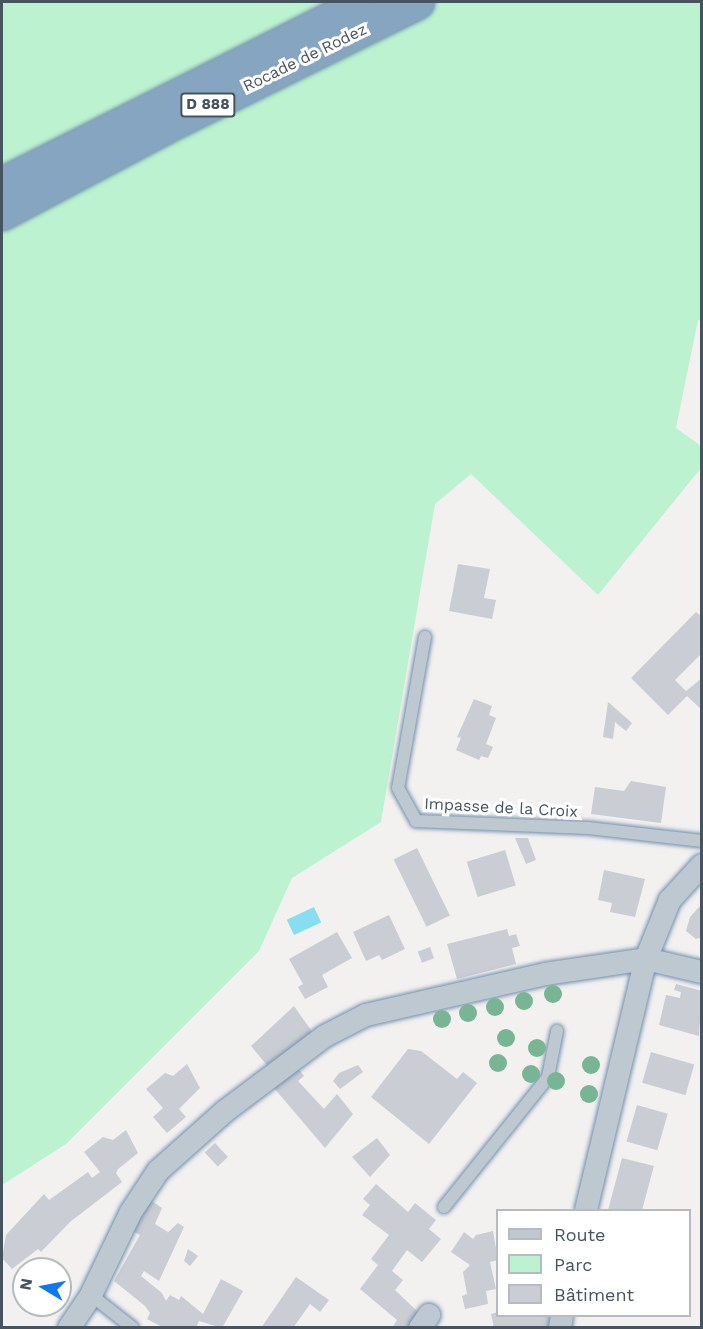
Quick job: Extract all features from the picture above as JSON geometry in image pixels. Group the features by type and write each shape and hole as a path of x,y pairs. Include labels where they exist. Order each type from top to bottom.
{"highway":[{"name":"Rocade de Rodez","path":"2,184 364,2"},
{"name":"Rocade de Rodez","path":"2,213 166,126 417,2"}],"street":[{"path":"586,1209 646,959 670,900 702,865"},
{"path":"69,1328 91,1295 131,1212 158,1171 224,1112 325,1036 366,1015 545,974 646,959 702,972"}],"lane":[{"name":"Impasse de la Croix","path":"425,637 398,788 416,821 588,828 702,841"},
{"path":"444,1207 548,1077 557,1031"},
{"path":"91,1295 133,1328"}],"green space":[{"path":"2,2 701,2 701,321 698,320 676,428 701,446 701,468 598,595 471,474 435,504 381,822 292,878 259,951 66,1144 2,1185"}],"water":[{"path":"314,907 321,922 294,935 287,920"}],"building":[{"path":"458,564 490,569 484,598 496,600 492,619 449,611"},
{"path":"696,612 702,617 702,653 675,680 686,691 702,678 702,710 687,696 668,715 631,678"},
{"path":"474,699 492,706 489,715 496,718 486,744 493,747 488,758 481,756 479,760 456,750 461,738 457,737"},
{"path":"608,702 632,723 626,731 615,722 613,739 603,737"},
{"path":"631,781 666,787 661,823 591,814 595,787 624,791"},
{"path":"515,838 528,838 536,860 526,864"},
{"path":"417,848 450,915 427,927 394,859"},
{"path":"505,850 516,885 478,897 467,862"},
{"path":"604,870 645,879 635,917 610,912 612,903 598,900"},
{"path":"702,904 702,937 696,939 686,931 690,917"},
{"path":"389,915 405,949 382,960 379,955 366,961 353,932"},
{"path":"507,929 509,936 516,934 520,946 512,948 516,964 457,979 447,944"},
{"path":"337,932 352,958 322,975 328,987 305,999 298,987 303,984 289,959"},
{"path":"430,947 434,958 422,963 418,951"},
{"path":"676,984 702,991 699,1036 659,1025 666,995 680,998 681,992 674,990"},
{"path":"294,1006 313,1033 270,1069 251,1046"},
{"path":"408,1049 421,1051 457,1079 463,1072 477,1083 429,1144 371,1097"},
{"path":"651,1052 694,1064 685,1095 642,1083"},
{"path":"187,1064 200,1088 179,1109 186,1117 167,1133 153,1117 163,1108 146,1089 165,1073 173,1076"},
{"path":"358,1065 363,1072 340,1089 333,1081 339,1073"},
{"path":"298,1068 304,1076 298,1081 324,1109 337,1094 353,1114 325,1148 274,1088"},
{"path":"637,1105 668,1114 657,1150 627,1142"},
{"path":"126,1130 138,1153 118,1169 116,1173 122,1182 70,1222 41,1252 38,1249 28,1257 12,1257 12,1269 2,1258 6,1235 44,1194 49,1200 88,1172 92,1178 100,1172 84,1152 103,1137 113,1140"},
{"path":"377,1138 390,1155 370,1177 352,1157"},
{"path":"215,1143 228,1157 218,1166 205,1153"},
{"path":"622,1158 654,1166 642,1209 608,1209"},
{"path":"376,1184 408,1212 415,1203 436,1220 429,1229 441,1239 422,1262 407,1250 392,1271 403,1280 395,1290 419,1313 410,1328 392,1328 397,1320 360,1289 378,1265 371,1259 389,1235 362,1215 370,1205 363,1199"},
{"path":"149,1199 162,1208 155,1224 168,1232 165,1235 178,1223 184,1227 159,1281 144,1271 141,1276 162,1293 166,1301 170,1295 179,1300 181,1296 203,1314 221,1279 243,1291 222,1328 199,1321 196,1328 164,1328 147,1319 150,1313 145,1306 114,1281 140,1235 134,1232"},
{"path":"493,1231 496,1260 490,1262 496,1289 486,1291 488,1304 465,1309 462,1296 467,1294 463,1272 470,1265 451,1252 464,1232 473,1239 476,1235"},
{"path":"188,1249 198,1256 190,1266 184,1261"},
{"path":"296,1277 329,1300 320,1312 310,1304 293,1328 261,1328"},
{"path":"496,1313 496,1317 555,1317 555,1328 494,1328 491,1314"}]}
